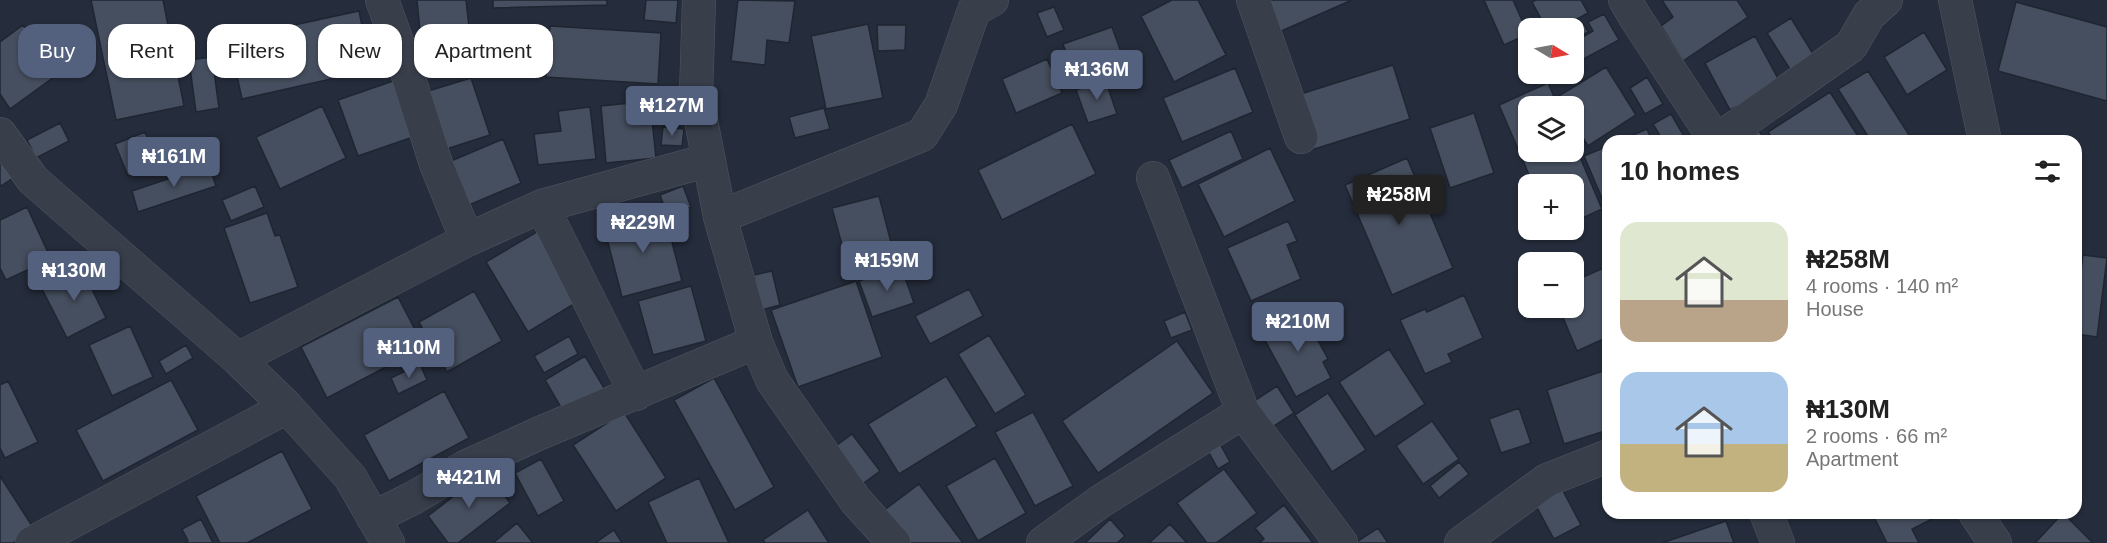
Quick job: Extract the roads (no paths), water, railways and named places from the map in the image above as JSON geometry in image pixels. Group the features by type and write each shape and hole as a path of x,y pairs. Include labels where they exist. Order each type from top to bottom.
{"street":[{"path":"382,0 436,164 467,240"},
{"path":"699,0 696,95 720,217 756,342 772,380 856,501 894,543"},
{"path":"720,217 922,135 941,105 974,10 992,0"},
{"path":"1253,0 1301,137"},
{"path":"1625,0 1712,135"},
{"path":"1725,135 1851,46 1869,15 1886,0"},
{"path":"1955,0 1984,135"},
{"path":"0,134 33,180 238,359 287,407 350,477 381,530 415,497 465,467 756,342"},
{"path":"238,359 467,240 542,206 709,160"},
{"path":"1153,178 1243,412 1341,543"},
{"path":"542,206 636,394"},
{"path":"32,543 287,407"},
{"path":"1043,543 1101,501 1243,412"},
{"path":"1461,543 1547,480 1602,458"},
{"path":"1768,519 1778,543"},
{"path":"1979,519 1995,543"}]}
